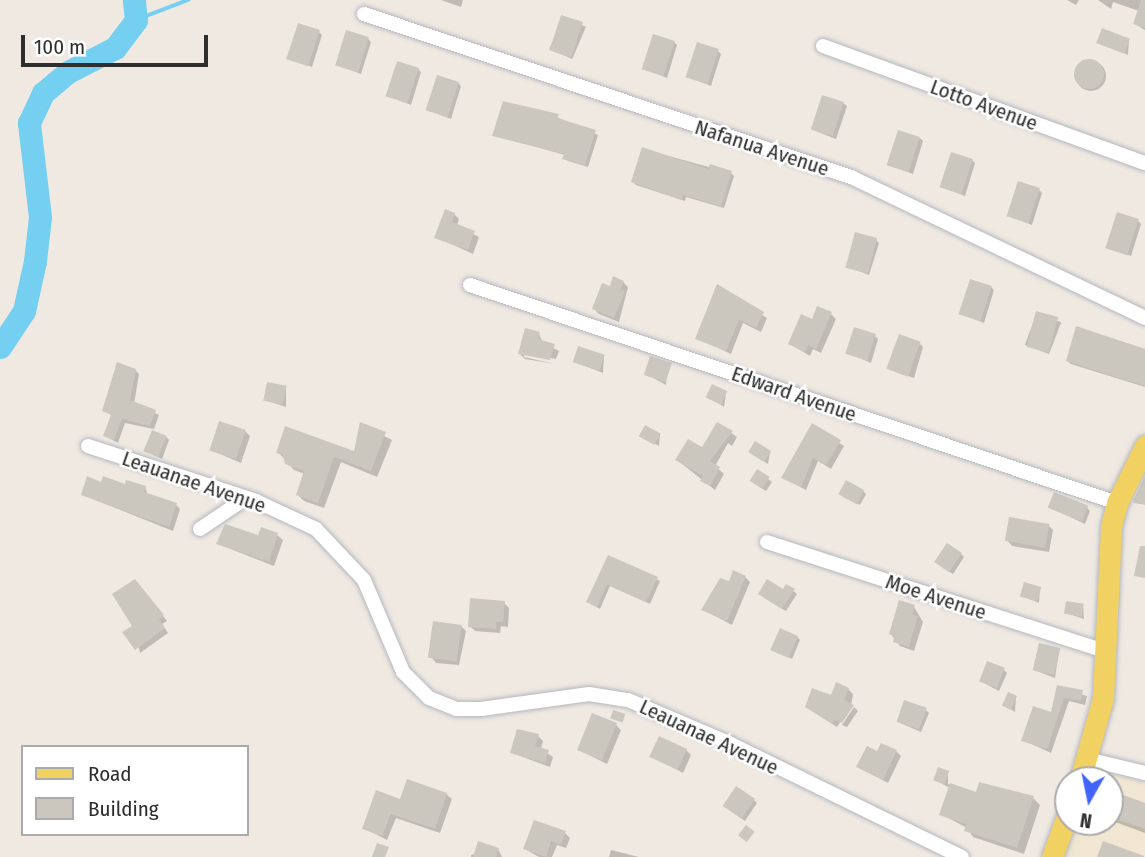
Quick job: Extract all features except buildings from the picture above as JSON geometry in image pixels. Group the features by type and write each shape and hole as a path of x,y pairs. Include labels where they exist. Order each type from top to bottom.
{"main road":[{"path":"1085,766 1103,698 1104,651 1117,503 1145,446"},
{"path":"1052,857 1060,836"}],"street":[{"name":"Nafanua Avenue","path":"364,15 850,177 1145,318"},
{"name":"Lotto Avenue","path":"823,46 1145,163"},
{"name":"Edward Avenue","path":"470,285 1117,503"},
{"name":"Leauanae Avenue","path":"88,446 246,498 326,537 365,580 403,672 429,698 456,709 481,709 589,694 628,700 675,718 962,857"},
{"path":"200,528 246,498"},
{"name":"Moe Avenue","path":"767,542 1104,651"},
{"path":"1087,759 1145,773"}],"shaded area":[{"path":"1124,777 1145,782 1145,857 1062,857 1070,836 1124,836"}],"waterway":[{"path":"0,347 24,311 35,261 40,217 29,123 43,93 68,72 115,48 136,20 134,0"},
{"path":"136,20 188,0"}]}
